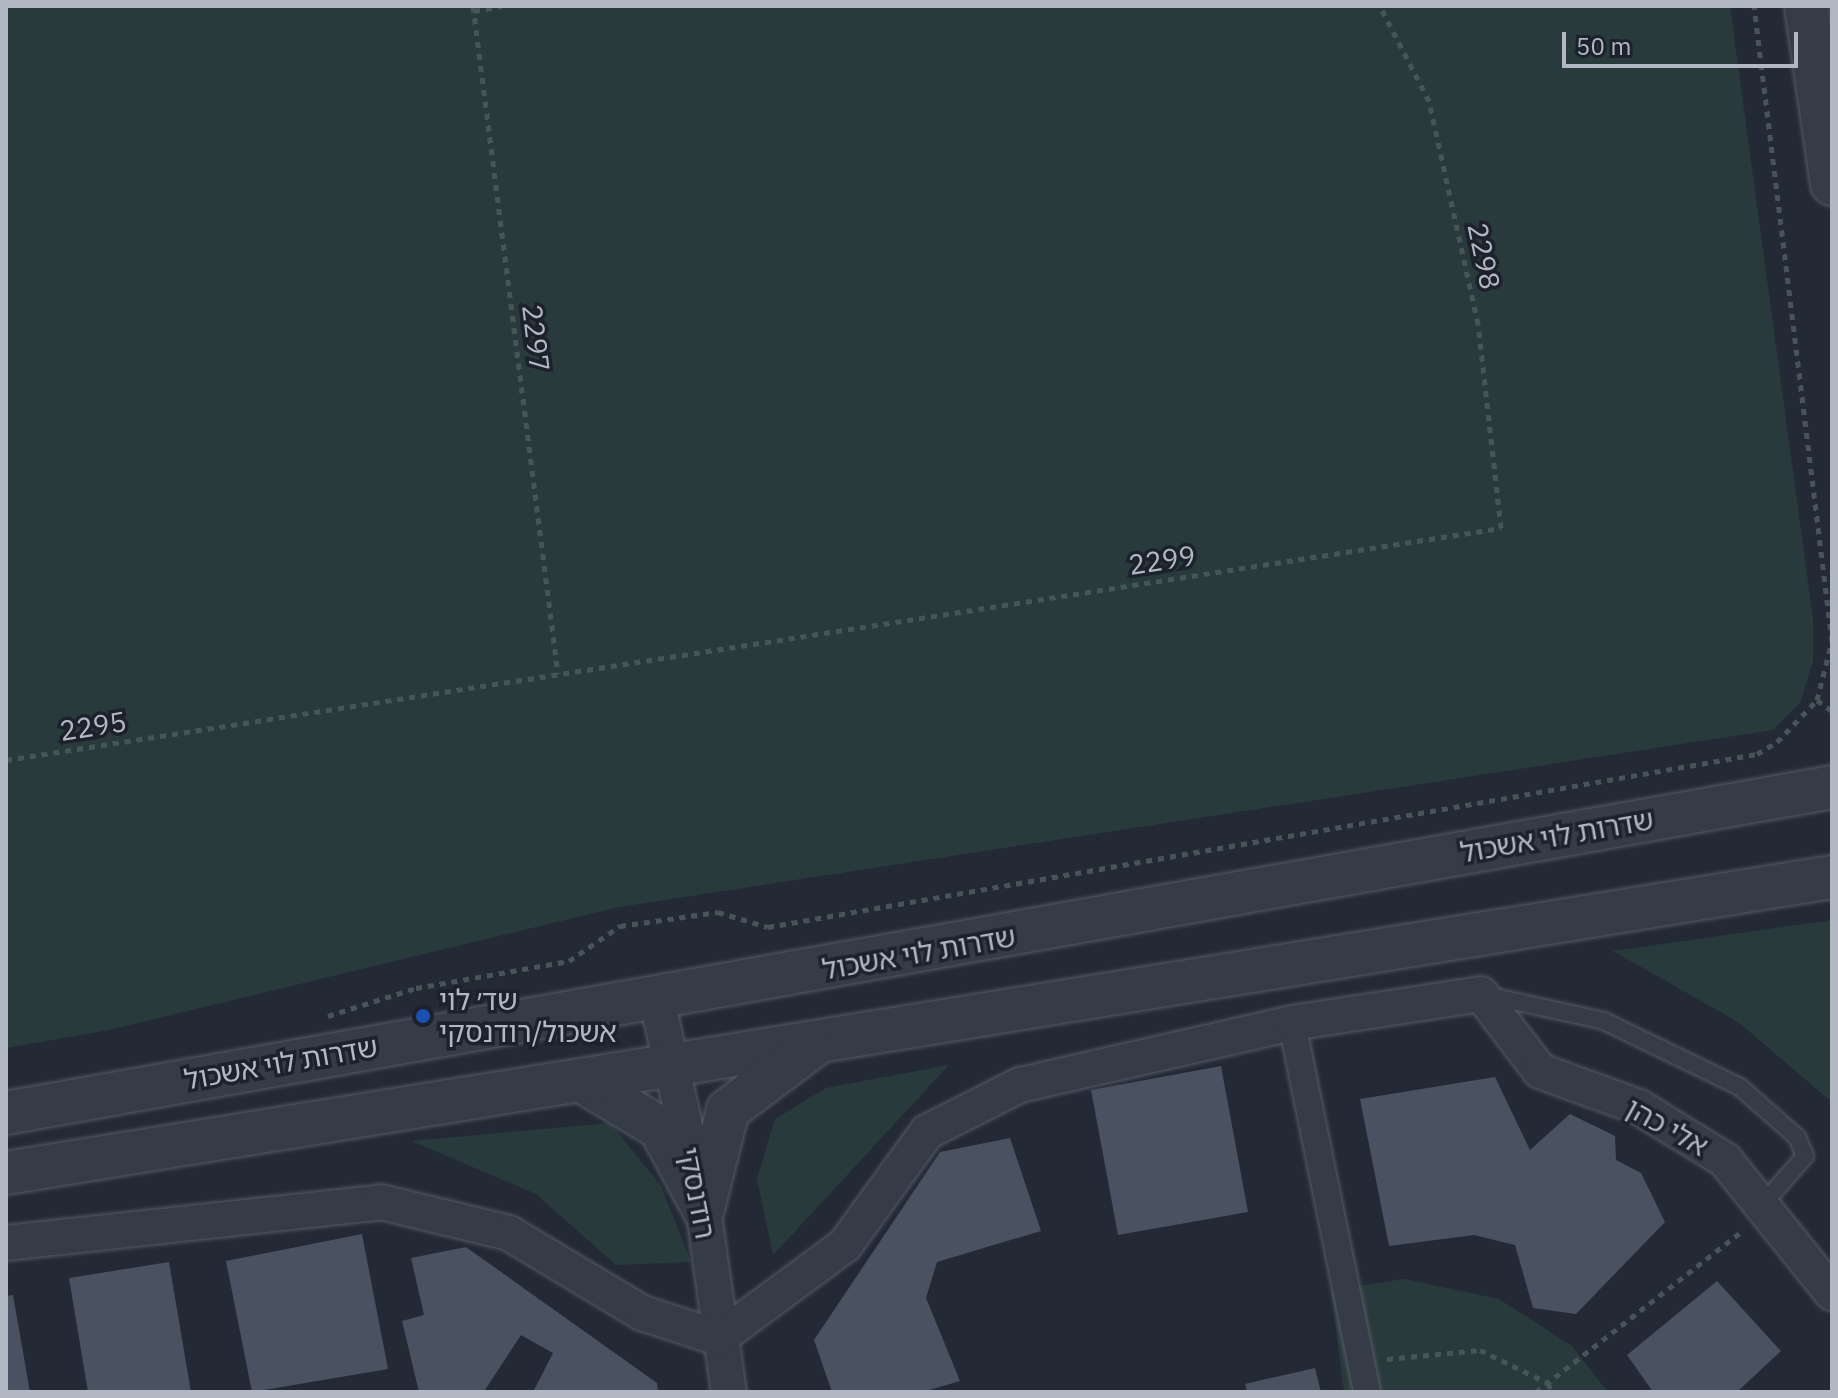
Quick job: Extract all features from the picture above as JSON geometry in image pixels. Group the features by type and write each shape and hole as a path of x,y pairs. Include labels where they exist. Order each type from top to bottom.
{"street":[{"path":"1806,6 1832,184"},
{"path":"1780,795 1832,753"},
{"name":"שדרות לוי אשכול","path":"6,1113 656,995 839,968 1832,787"},
{"path":"6,1173 670,1068 1832,877"},
{"path":"1784,885 1832,893"},
{"path":"6,1243 381,1202 509,1233 642,1313 719,1338 845,1245 927,1132 1020,1085 1292,1023 1481,994"},
{"name":"אלי כהן","path":"1481,994 1540,1071 1639,1107 1725,1160 1767,1207 1832,1293"},
{"name":"רודנסקי","path":"656,995 703,1208 729,1392"},
{"path":"1292,1023 1367,1392"},
{"path":"703,1208 728,1110 818,1042"},
{"path":"582,1081 660,1128 703,1208"}],"lane":[{"path":"1481,994 1604,1021 1740,1087 1797,1137 1805,1156 1767,1207"}],"path":[{"path":"474,9 502,6"},
{"name":"2298","path":"1380,6 1429,101 1478,324 1501,528"},
{"path":"319,1019 416,988 569,961 620,926 718,912 768,927 1757,754 1817,700 1832,641 1828,585 1754,6"},
{"name":"2297","path":"474,9 558,674"},
{"name":"2299","path":"558,674 1501,528"},
{"name":"2295","path":"6,760 558,674"},
{"path":"1817,700 1832,711"},
{"path":"1536,1392 1767,1207"},
{"path":"1362,1361 1480,1350 1548,1383 1552,1392"}],"shaded area":[{"path":"6,6 1730,6 1813,619 1813,661 1800,703 1773,730 619,907 109,1030 6,1048"},
{"path":"1832,920 1832,1102 1738,1022 1613,951"},
{"path":"949,1065 773,1255 757,1179 775,1119 826,1088"},
{"path":"610,1123 661,1186 691,1262 616,1265 536,1194 412,1141"},
{"path":"1404,1279 1499,1299 1572,1346 1608,1392 1344,1392 1331,1290"}],"building":[{"path":"1221,1066 1248,1212 1118,1235 1091,1090"},
{"path":"1495,1077 1530,1150 1570,1114 1615,1136 1616,1160 1641,1173 1665,1222 1576,1314 1533,1308 1515,1245 1474,1235 1389,1246 1360,1099"},
{"path":"1010,1138 1041,1231 937,1262 926,1298 960,1381 923,1392 832,1392 814,1340 940,1152"},
{"path":"362,1234 388,1369 252,1392 226,1261"},
{"path":"466,1247 657,1383 658,1392 533,1392 553,1353 521,1335 485,1390 419,1392 402,1321 424,1315 411,1258"},
{"path":"169,1262 191,1392 88,1392 69,1278"},
{"path":"1717,1281 1781,1351 1737,1392 1653,1392 1627,1355"},
{"path":"13,1295 30,1392 6,1392 6,1296"},
{"path":"1315,1368 1321,1392 1247,1392 1245,1384"}],"place":[{"name":"שד׳ לוי אשכול/רודנסקי","path":"423,1016"}]}
